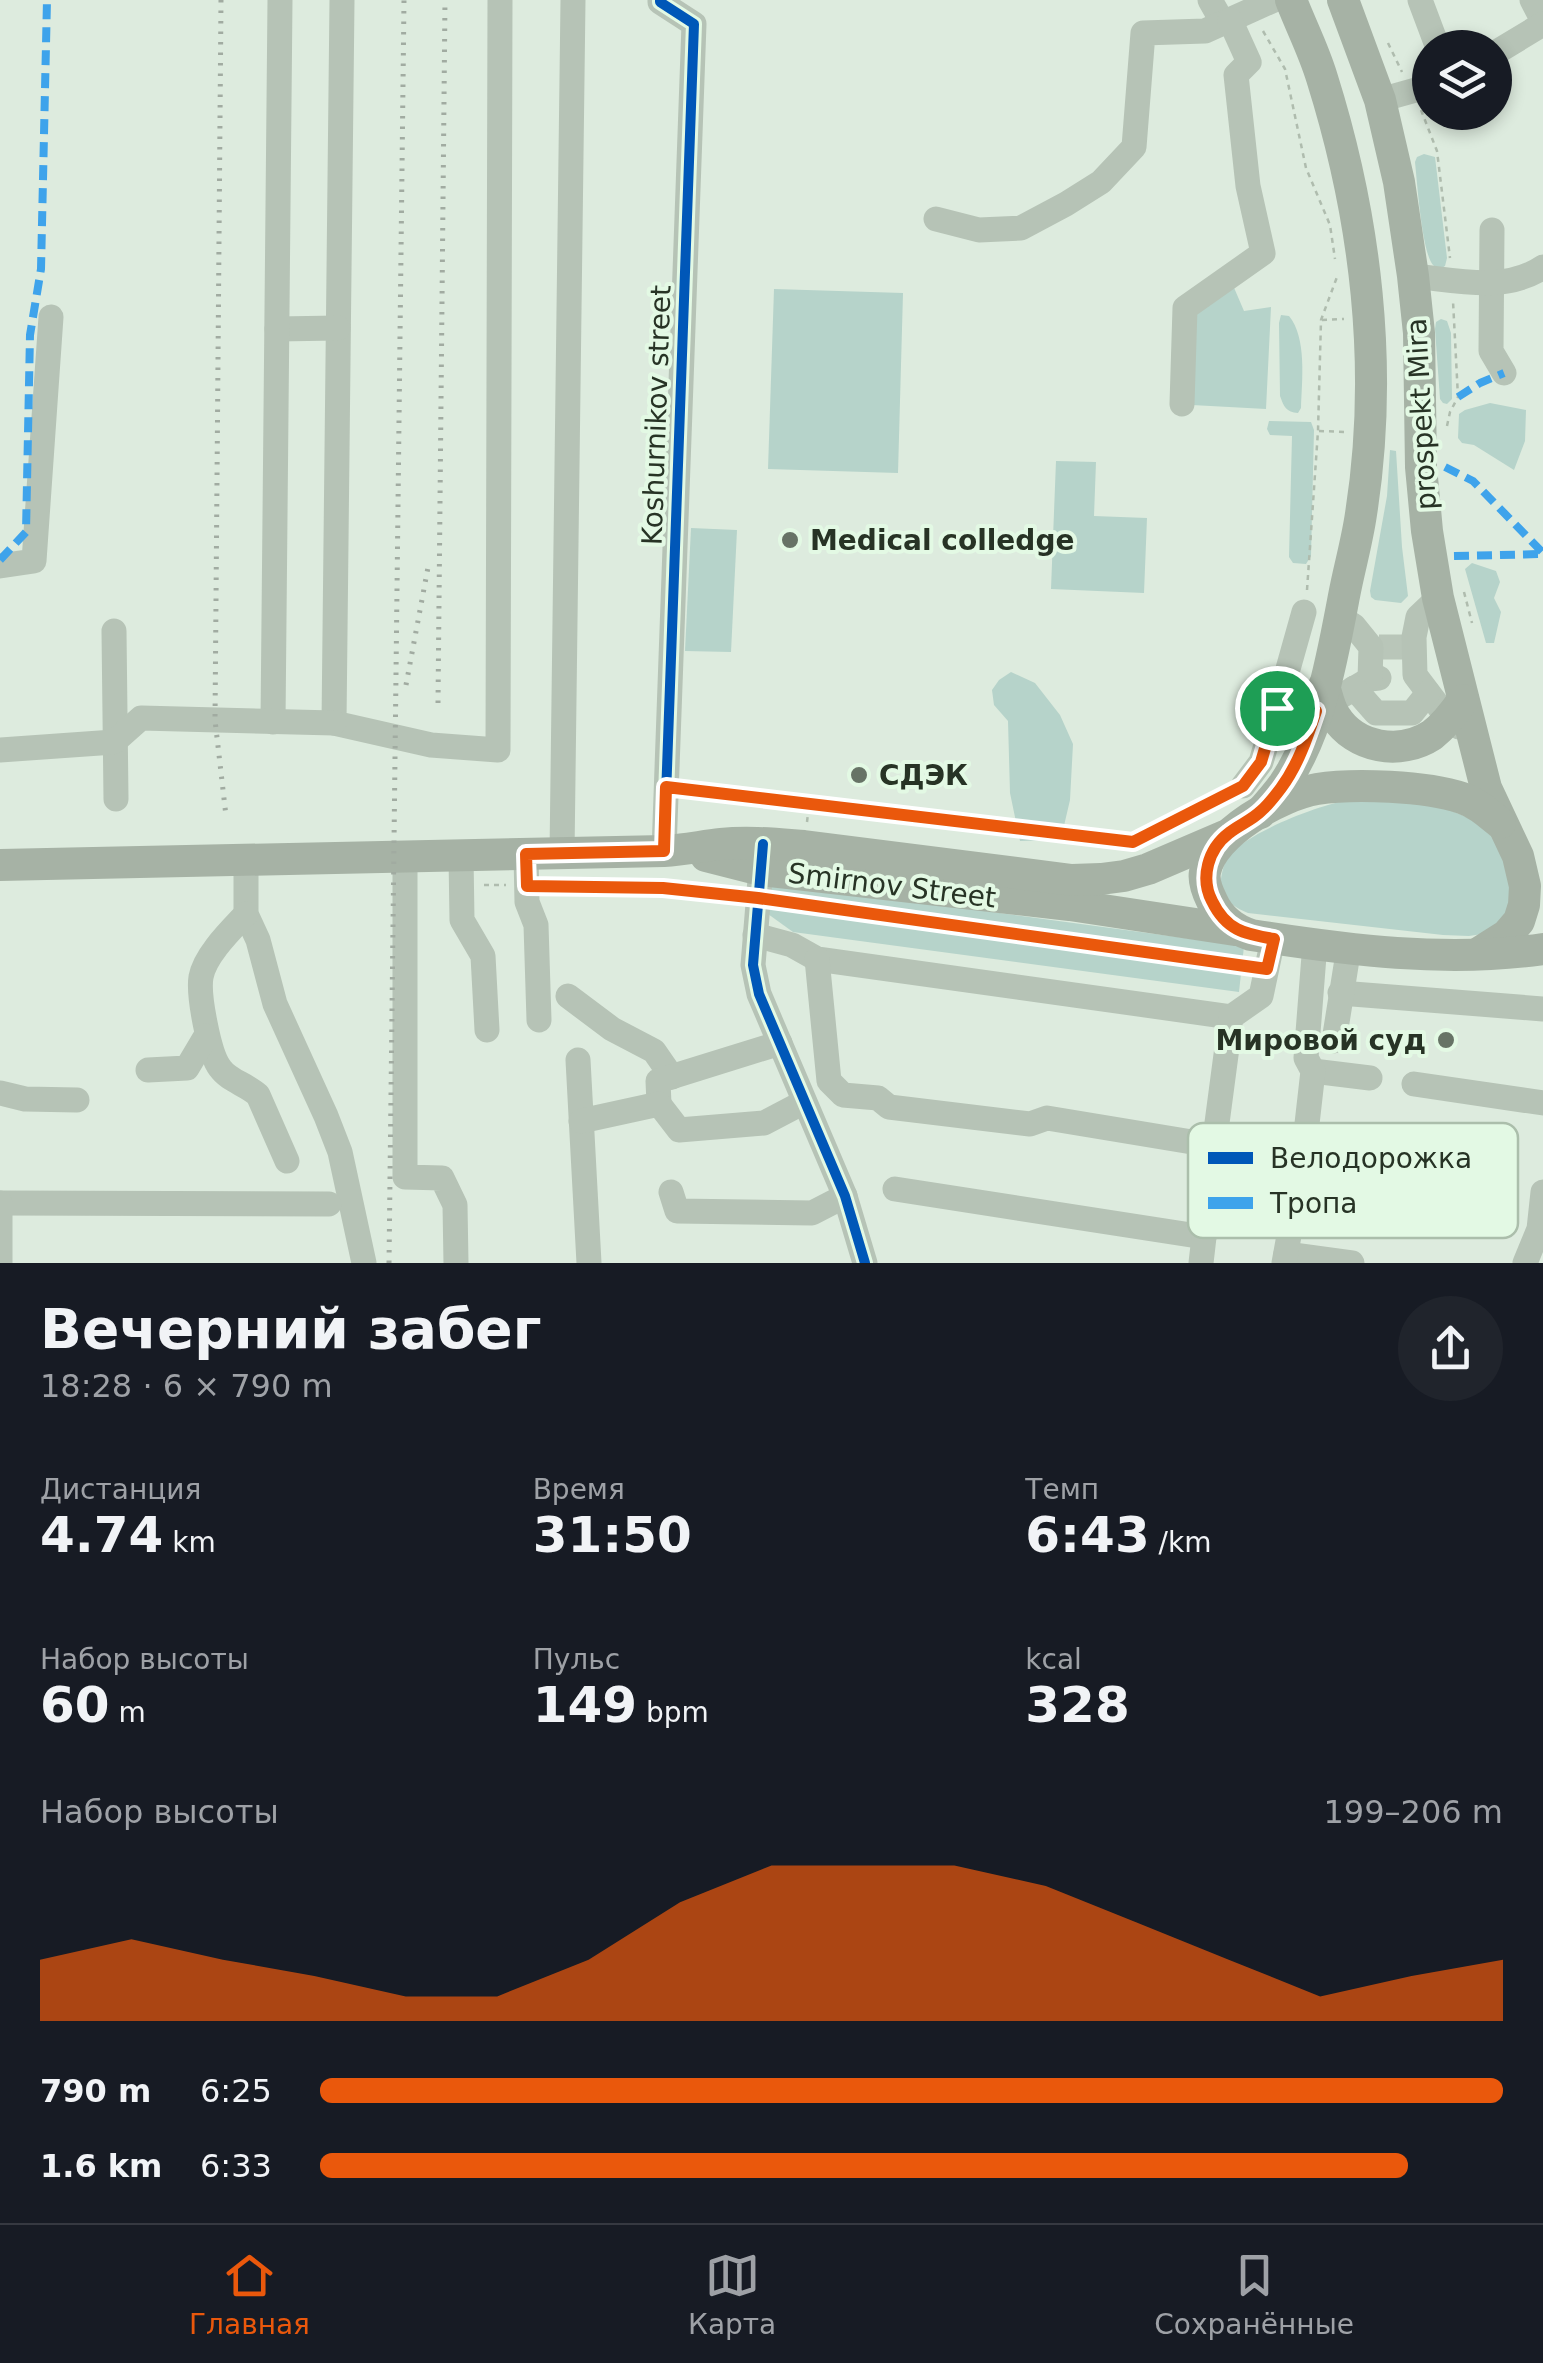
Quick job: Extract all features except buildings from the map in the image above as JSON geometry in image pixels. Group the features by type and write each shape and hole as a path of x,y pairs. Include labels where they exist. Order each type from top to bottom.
{"main road":[{"name":"prospekt Mira","path":"1252,799 1282,788 1277,766 1345,691 1340,617 1361,516 1370,432 1370,335 1358,228 1322,76 1291,0"},
{"name":"prospekt Mira","path":"1342,0 1380,100 1399,182 1419,334 1426,531 1450,594 1461,718 1486,788 1521,853 1525,886 1519,921 1507,935 1477,954"},
{"path":"1345,691 1335,716 1362,741 1382,747 1415,744 1461,718"},
{"path":"1252,799 1342,788 1448,794 1479,806 1521,853"},
{"name":"Smirnov Street","path":"761,870 804,846 1072,880 1101,880 1148,869 1225,836 1252,799"},
{"path":"1225,836 1204,873 1216,911 1234,930"},
{"name":"Smirnov Street","path":"0,866 460,856 526,870 562,854 673,851 761,870 1070,906 1234,930 1270,954 1315,943 1401,952 1477,954"},
{"path":"1477,954 1543,949"}],"street":[{"path":"273,722 280,0"},
{"path":"334,723 342,0"},
{"path":"0,750 114,742 141,718 334,723 431,745 498,750 500,0"},
{"path":"562,854 573,0"},
{"name":"Koshurnikov street","path":"660,0 694,24 666,787 673,851"},
{"path":"1210,0 1244,13"},
{"path":"1420,0 1431,30"},
{"path":"1512,42 1543,22 1532,0"},
{"path":"936,220 979,230 1021,228 1100,182 1134,147 1143,33 1206,31 1244,13"},
{"path":"1182,404 1185,308 1263,252 1248,186 1236,75 1248,62 1244,13"},
{"path":"1380,100 1412,91"},
{"path":"1492,230 1491,351 1504,372"},
{"path":"1413,276 1492,284 1530,276 1543,268"},
{"path":"0,566 34,561 51,317"},
{"path":"277,328 338,328"},
{"path":"1345,691 1376,714 1412,712 1417,681 1411,647 1418,617 1450,594"},
{"path":"1304,612 1277,708 1277,766 1342,788"},
{"path":"1277,708 1302,714 1345,691 1375,647 1340,617"},
{"path":"114,631 116,798"},
{"path":"1417,681 1461,718"},
{"path":"460,856 462,920 483,956 487,1030"},
{"path":"404,858 405,1178 442,1178 455,1205 456,1263"},
{"path":"246,861 246,914 258,940 275,1004 340,1152 364,1263"},
{"path":"526,870 527,902 536,926 539,1020"},
{"path":"761,870 753,964 759,994 845,1196 865,1263"},
{"path":"246,914 214,951 201,976 206,1036 220,1068 258,1095 287,1161"},
{"path":"756,935 792,944 817,959 1231,1017 1261,996 1270,954"},
{"path":"1307,1123 1313,1072 1306,1058 1315,943"},
{"path":"1334,1041 1349,948"},
{"path":"817,959 829,1081 843,1095 878,1098 889,1107 1030,1124 1047,1118 1188,1141"},
{"path":"1340,993 1543,1009"},
{"path":"568,996 612,1029 654,1051 672,1077"},
{"path":"1217,1123 1231,1017"},
{"path":"148,1070 187,1068 206,1036"},
{"path":"780,1043 658,1082 659,1104 679,1130 764,1122 804,1102"},
{"path":"578,1060 589,1263"},
{"path":"1313,1072 1370,1078"},
{"path":"1414,1084 1543,1102"},
{"path":"0,1093 25,1099 77,1100"},
{"path":"582,1121 659,1104"},
{"path":"895,1189 1188,1235"},
{"path":"671,1192 677,1211 812,1212 845,1196"},
{"path":"1525,1263 1538,1229 1543,1192"},
{"path":"0,1263 0,1203 329,1204"},
{"path":"1201,1263 1204,1238"},
{"path":"1285,1258 1352,1263"}],"path":[{"path":"1244,13 1286,68 1306,168 1330,225 1335,258"},
{"path":"1384,37 1412,76"},
{"path":"1430,130 1437,151 1458,397 1445,434"},
{"path":"1304,612 1318,431 1321,320 1338,274"},
{"path":"1318,431 1352,432"},
{"path":"1450,594 1472,626"},
{"path":"666,787 1133,842 1252,799"},
{"path":"526,870 663,888 761,870 1270,954"}],"shaded area":[{"path":"1424,154 1435,157 1447,258 1440,269 1429,258 1421,216 1415,162"},
{"path":"1232,283 1244,311 1271,307 1266,409 1192,405 1193,306"},
{"path":"774,289 903,293 898,473 768,469"},
{"path":"1281,315 1289,316 1295,325 1301,347 1298,413 1286,408 1280,396"},
{"path":"1441,319 1447,321 1451,333 1452,399 1447,404 1440,399 1435,329"},
{"path":"1490,403 1526,410 1525,441 1514,470 1458,438 1459,414"},
{"path":"1269,421 1311,422 1314,430 1311,556 1306,564 1293,563 1289,557 1292,436 1270,435"},
{"path":"1390,450 1396,451 1408,596 1401,603 1375,600 1370,591 1387,496"},
{"path":"1056,461 1096,462 1094,516 1147,518 1144,593 1051,589"},
{"path":"691,528 737,530 731,652 685,651"},
{"path":"1472,563 1496,571 1500,582 1494,598 1501,612 1494,643 1486,643 1465,569"},
{"path":"1011,672 1035,683 1060,715 1073,744 1070,800 1063,830 1050,840 1020,841 1010,793 1008,721 994,705 992,690"},
{"path":"1349,800 1418,804 1459,814 1478,824 1494,839 1507,860 1518,898 1489,933 1469,936 1248,913 1228,900 1221,876 1227,859 1237,848 1284,821"},
{"path":"771,882 1244,946 1239,992 793,932 768,914"}],"tunnel":[{"path":"1379,647 1408,647"}],"railway":[{"path":"221,0 215,720 226,816"},
{"path":"389,1263 404,0"},
{"path":"438,703 445,0"},
{"path":"406,685 429,562"}],"marked path":[{"path":"0,560 26,532 30,335 41,269 47,0"},
{"path":"1458,397 1504,373"},
{"path":"1445,467 1473,481 1543,553"},
{"path":"1454,556 1543,554"}],"cycle path":[{"path":"660,0 694,24 664,851"},
{"path":"763,844 753,965 759,994 845,1196 865,1263"}],"place":[{"name":"Medical colledge","path":"790,540"},
{"name":"СДЭК","path":"859,775"},
{"name":"Мировой суд","path":"1446,1040"}],"route":[{"path":"1277,708 1302,714 1316,711 1298,760 1282,788 1260,813 1225,836 1204,873 1216,911 1234,930 1274,939 1267,969 758,898 663,888 527,886 526,854 664,851 666,787 1133,842 1243,786 1261,762 1277,708"}]}
